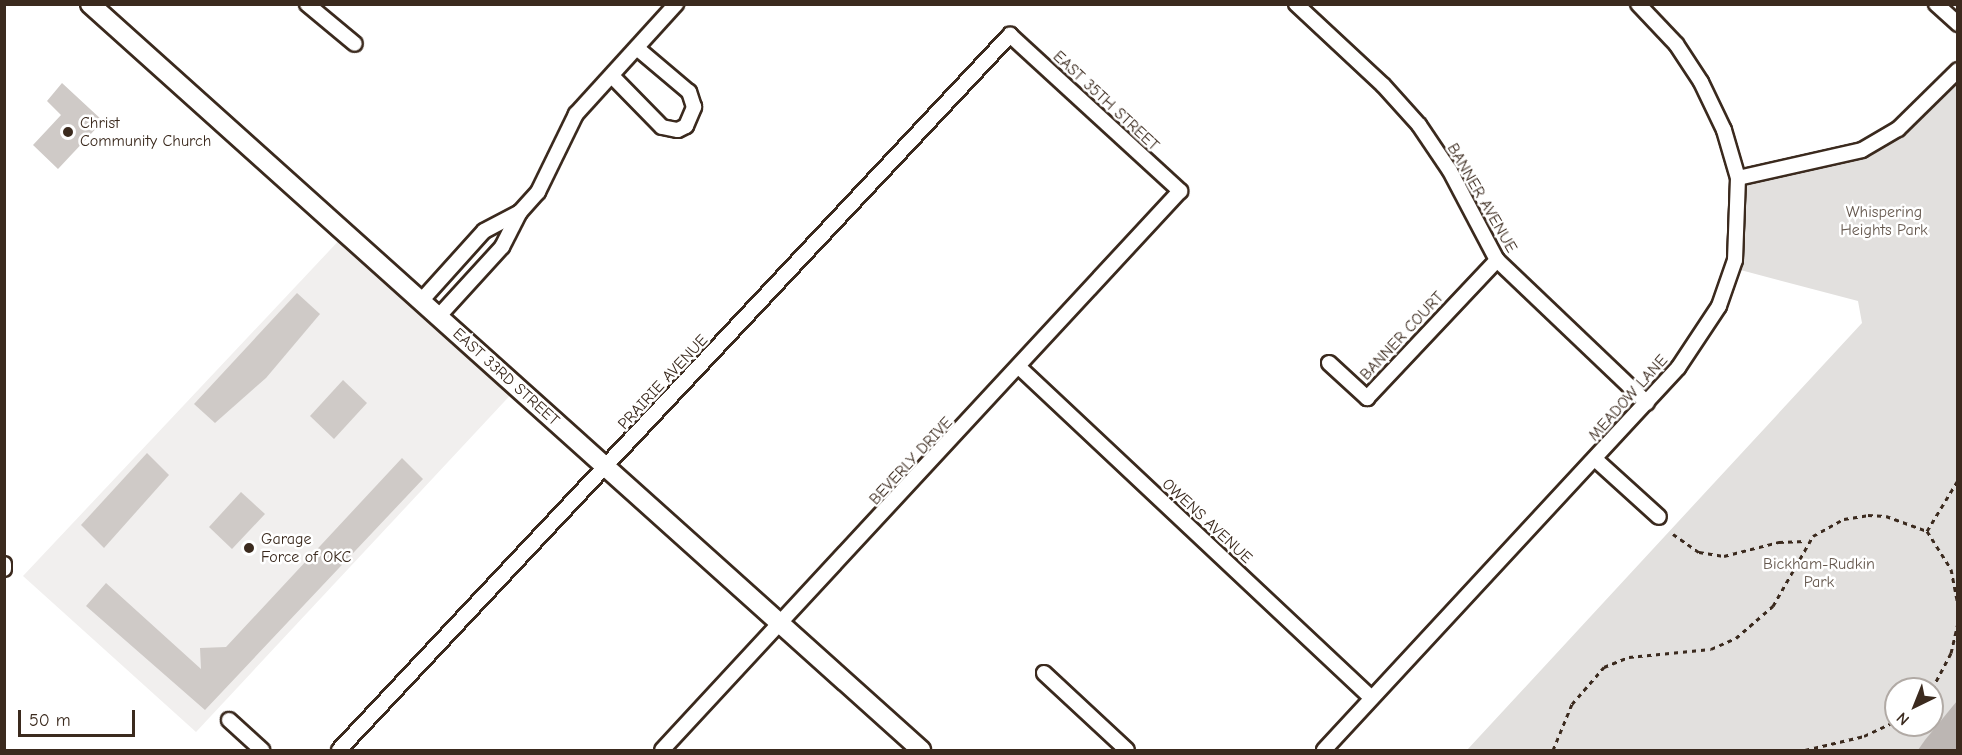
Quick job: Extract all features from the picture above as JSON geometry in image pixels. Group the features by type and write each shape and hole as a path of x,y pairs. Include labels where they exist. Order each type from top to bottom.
{"street":[{"name":"EAST 33RD STREET","path":"90,4 921,750"},
{"path":"308,4 355,45"},
{"path":"438,317 495,255 520,212 538,192 576,114 676,4"},
{"name":"BANNER AVENUE","path":"1296,4 1383,85 1419,125 1450,171 1497,260 1647,403"},
{"name":"MEADOW LANE","path":"1324,750 1690,355 1719,306 1735,260 1738,178 1724,130 1701,81 1676,44 1638,4"},
{"path":"1936,4 1958,24"},
{"name":"EAST 35TH STREET","path":"1010,35 1180,191"},
{"name":"PRAIRIE AVENUE","path":"339,750 1010,35"},
{"path":"612,76 662,127 678,130 686,126 694,107 689,92 637,48"},
{"path":"1738,178 1839,159 1872,145 1913,116 1958,70"},
{"name":"BEVERLY DRIVE","path":"662,750 782,625 1180,191"},
{"path":"421,301 478,238 520,212"},
{"path":"478,238 495,255"},
{"name":"BANNER COURT","path":"1329,363 1367,398 1497,260"},
{"name":"OWENS AVENUE","path":"1020,368 1372,698"},
{"path":"1595,459 1659,517"},
{"path":"1044,674 1126,750"},
{"path":"229,720 262,750"}],"path":[{"path":"1927,531 1958,480"},
{"path":"1673,534 1699,552 1724,556 1779,542 1806,541 1832,525 1868,515 1886,516 1927,531 1951,569 1958,606"},
{"path":"1553,750 1572,704 1594,674 1629,657 1686,654 1736,638 1773,606 1806,541"},
{"path":"1939,677 1952,653 1958,623"},
{"path":"1805,750 1864,736 1884,727"}],"shaded area":[{"path":"345,234 518,387 196,732 23,576"},
{"path":"1957,701 1957,750 1918,750 1927,737 1944,737 1944,717"}],"green space":[{"name":"Bickham-Rudkin Park","path":"1957,70 1957,750 1467,750 1862,323 1858,301 1733,268 1738,178 1882,140"}],"building":[{"path":"62,83 103,121 58,169 33,145 61,115 47,101"},
{"path":"297,293 320,314 266,378 215,423 194,404"},
{"path":"343,380 367,403 334,439 310,416"},
{"path":"147,453 169,475 104,548 81,525"},
{"path":"402,458 423,479 205,710 86,606 106,583 201,669 200,648 226,647"},
{"path":"241,492 265,514 232,549 209,527"}],"place":[{"name":"Christ Community Church","path":"68,132"},
{"name":"Garage Force of OKC","path":"249,548"}],"park label":[{"name":"Whispering Heights Park","path":"1884,221"}]}
